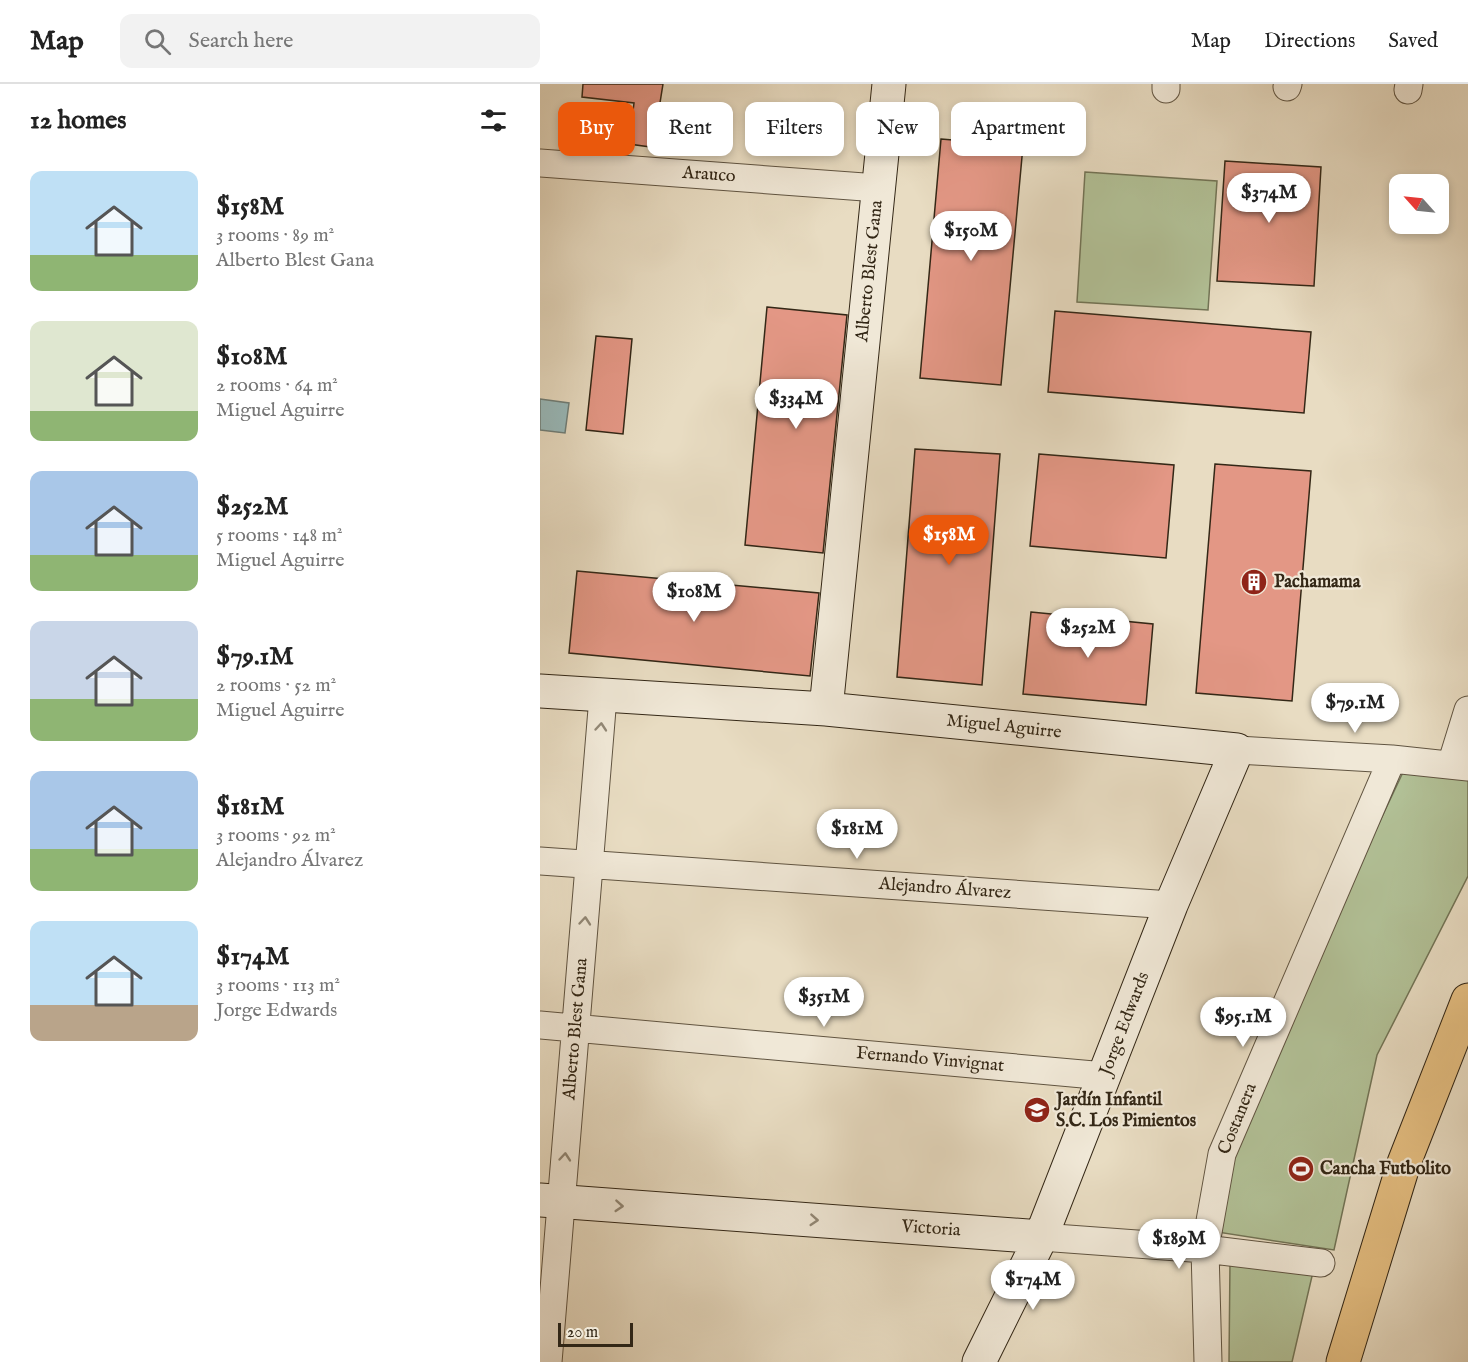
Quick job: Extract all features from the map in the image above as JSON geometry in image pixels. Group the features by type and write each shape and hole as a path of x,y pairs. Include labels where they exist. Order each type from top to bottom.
{"highway":[{"path":"1343,1362 1363,1289 1404,1162 1468,1000"}],"street":[{"name":"Alberto Blest Gana","path":"826,709 889,84"},
{"name":"Arauco","path":"540,163 878,188"},
{"name":"Miguel Aguirre","path":"540,691 603,697 826,709 1237,750 1392,759 1460,766"},
{"name":"Alberto Blest Gana","path":"548,1362 551,1201 576,1028 603,697"},
{"path":"1460,766 1468,710"},
{"name":"Jorge Edwards","path":"979,1362 1041,1237 1171,905 1237,750"},
{"name":"Costanera","path":"1208,1362 1205,1249 1222,1154 1392,759"},
{"name":"Alejandro Álvarez","path":"540,861 1171,905"},
{"name":"Fernando Vinvignat","path":"540,1025 1105,1076"},
{"name":"Victoria","path":"551,1201 1205,1249 1322,1263"}],"green space":[{"path":"1085,172 1217,181 1208,310 1077,302"},
{"path":"1405,768 1468,776 1468,876 1377,1055 1334,1250 1217,1232 1233,1158 1313,963"},
{"path":"1230,1262 1313,1272 1292,1362 1229,1362"}],"water":[{"path":"540,399 569,403 565,433 540,430"}],"building":[{"path":"583,84 663,84 660,102 647,102 647,147 635,145 635,102 582,97"},
{"path":"941,139 951,140 951,156 1022,156 1001,385 920,378"},
{"path":"1225,161 1321,167 1314,286 1217,281"},
{"path":"767,307 847,315 823,553 745,545"},
{"path":"1055,311 1311,332 1304,413 1048,392"},
{"path":"596,336 632,339 623,434 586,430"},
{"path":"915,449 1000,454 982,685 897,677"},
{"path":"1039,454 1174,465 1166,558 1030,546"},
{"name":"Pachamama","path":"1215,464 1311,471 1292,701 1196,693"},
{"path":"577,571 819,593 810,676 569,653"},
{"path":"1031,612 1153,624 1146,705 1023,694"}],"place":[{"name":"Pachamama","path":"1254,582"},
{"name":"Jardín Infantil S.C. Los Pimientos","path":"1037,1110"},
{"name":"Cancha Futbolito","path":"1301,1169"}]}
